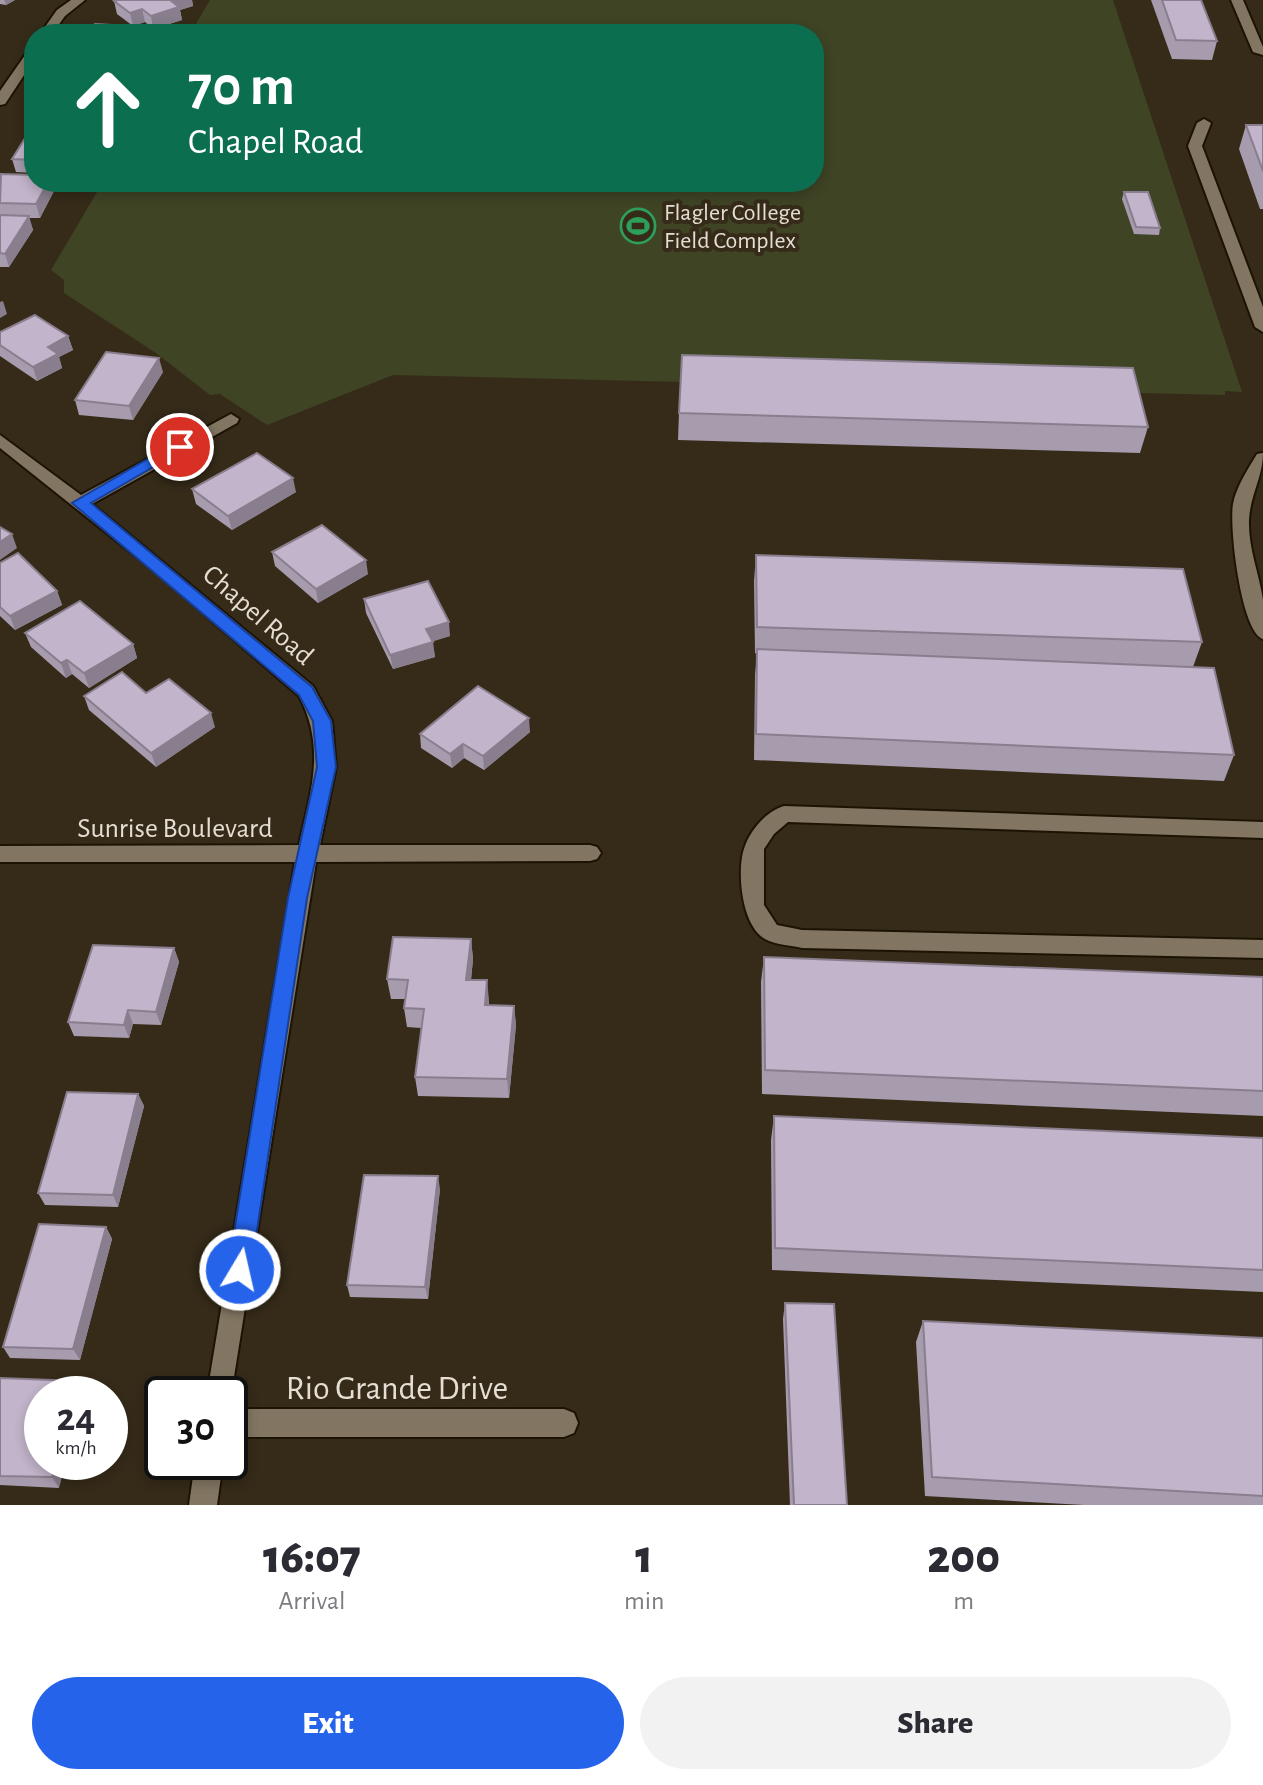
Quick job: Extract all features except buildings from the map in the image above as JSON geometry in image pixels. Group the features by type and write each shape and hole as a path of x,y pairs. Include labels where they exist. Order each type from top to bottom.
{"street":[{"path":"53,24 61,13 79,0"},
{"path":"1237,0 1259,52"},
{"path":"0,101 24,66"},
{"path":"1204,123 1195,146 1263,327"},
{"path":"80,503 231,419"},
{"name":"Chapel Road","path":"0,440 306,691 322,721 326,767 306,856 223,1376"},
{"path":"1263,458 1242,501 1240,531 1248,580 1263,632"},
{"path":"1263,830 784,814 767,828 754,848 753,907 770,932 802,939 1263,949"},
{"name":"Sunrise Boulevard","path":"0,854 306,856 590,853"},
{"name":"Rio Grande Drive","path":"248,1423 564,1423"},
{"path":"203,1505 206,1480"}],"green space":[{"name":"Flagler College Field Complex","path":"210,0 1113,0 1242,392 1225,391 1225,395 393,375 267,425 220,394 210,395 156,353 64,293 64,280 51,270 97,192 824,192 824,24 196,24"}],"place":[{"name":"Flagler College Field Complex","path":"638,226"}],"route":[{"path":"180,447 80,503 306,691 322,721 326,743 326,767 298,898 240,1270"}]}
